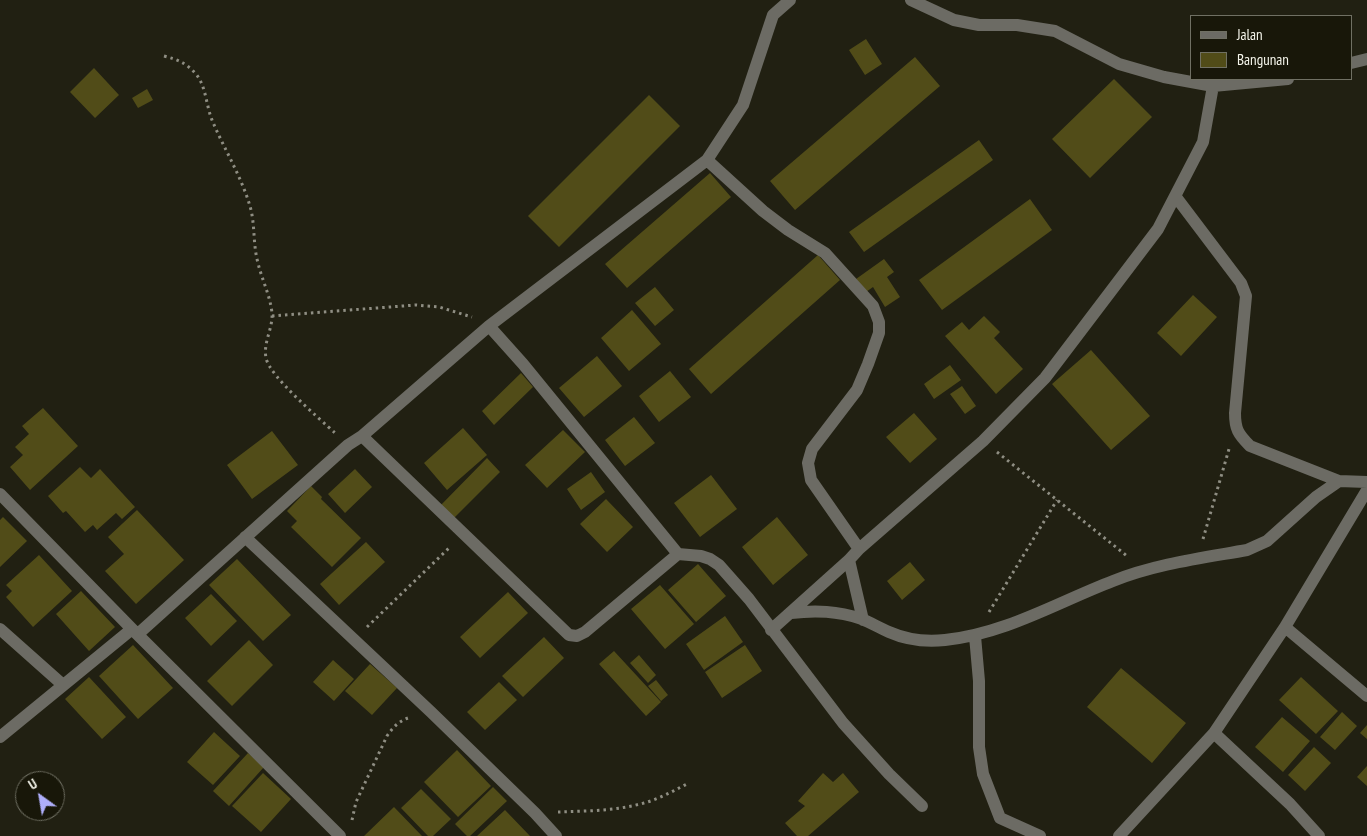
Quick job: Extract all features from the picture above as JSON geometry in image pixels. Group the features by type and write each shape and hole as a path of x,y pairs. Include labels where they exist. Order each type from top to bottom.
{"street":[{"path":"0,737 63,685 135,632 348,445 362,436 489,326 707,160 743,105 773,15 790,0"},
{"path":"911,0 954,20 979,25 1017,25 1055,31 1119,64 1164,76 1213,86 1277,80"},
{"path":"1352,63 1367,59"},
{"path":"771,630 859,549 983,441 1045,378 1158,229 1204,142 1213,86"},
{"path":"707,160 770,216 788,230 825,253 873,306 879,322 880,333 868,364 857,390 812,449 808,463 811,480 859,549"},
{"path":"1176,197 1241,283 1246,296 1235,412 1235,426 1241,437 1250,446 1339,481 1367,482"},
{"path":"489,326 523,364 678,554"},
{"path":"362,436 569,635 577,636 585,632 678,554 701,556 710,559 719,565 744,594 843,723 889,774 922,806"},
{"path":"790,613 827,611 862,620 890,633 914,640 936,641 975,636 1020,621 1114,580 1145,570 1247,550 1267,541 1316,497 1339,481"},
{"path":"1119,836 1214,734 1285,627 1367,490"},
{"path":"0,494 135,632 340,836"},
{"path":"245,537 431,712 556,836"},
{"path":"849,560 862,620"},
{"path":"1285,627 1367,696"},
{"path":"0,628 63,685"},
{"path":"975,636 979,681 979,747 984,774 1000,818 1040,836"},
{"path":"1214,734 1290,804 1319,836"}],"path":[{"path":"164,56 183,61 197,75 203,88 211,118 249,203 257,260 268,294 272,316 270,330 266,339 266,359 279,380 348,445"},
{"path":"272,316 416,305 440,307 456,311 489,326"},
{"path":"1197,559 1235,426"},
{"path":"983,441 1145,570"},
{"path":"975,636 1057,500"},
{"path":"354,639 464,534"},
{"path":"352,826 352,816 356,802 387,736 394,726 404,719 431,712"},
{"path":"534,813 605,810 624,807 657,798 687,784"}],"building":[{"path":"866,39 882,64 865,75 849,50"},
{"path":"915,57 940,86 795,210 770,181"},
{"path":"94,68 119,95 95,118 70,92"},
{"path":"1114,79 1152,117 1090,178 1052,139"},
{"path":"147,89 153,100 138,108 132,98"},
{"path":"649,95 680,126 559,247 528,216"},
{"path":"979,140 993,160 864,252 849,232"},
{"path":"710,173 731,197 627,288 605,264"},
{"path":"1030,199 1052,230 942,310 919,280"},
{"path":"818,255 840,280 711,394 689,369"},
{"path":"884,259 894,272 887,277 900,297 885,307 873,287 866,292 856,279"},
{"path":"655,287 674,310 655,326 635,303"},
{"path":"1193,295 1217,317 1181,356 1157,333"},
{"path":"632,310 661,344 629,371 601,338"},
{"path":"984,316 1000,332 994,338 1023,369 996,394 945,336 962,322 969,330"},
{"path":"1091,350 1150,416 1111,450 1052,384"},
{"path":"597,356 622,386 584,417 559,388"},
{"path":"950,365 961,380 934,399 924,384"},
{"path":"670,371 691,397 659,422 639,396"},
{"path":"521,373 533,387 494,425 482,411"},
{"path":"962,386 976,406 965,414 950,394"},
{"path":"43,408 78,446 30,490 10,467 23,455 15,447 29,434 22,426"},
{"path":"914,413 937,439 910,463 886,437"},
{"path":"634,417 655,443 625,466 605,440"},
{"path":"463,428 487,455 447,490 424,463"},
{"path":"563,430 585,452 547,488 525,465"},
{"path":"272,431 298,465 252,499 227,465"},
{"path":"487,458 500,472 452,520 439,507"},
{"path":"80,467 91,478 100,469 135,507 122,519 116,513 97,530 93,525 85,532 66,511 63,513 48,496"},
{"path":"355,469 372,487 345,513 328,494"},
{"path":"591,472 605,492 581,510 567,489"},
{"path":"711,475 737,509 700,537 674,503"},
{"path":"311,486 322,497 321,499 361,538 332,567 291,527 297,521 287,511"},
{"path":"606,499 633,527 607,552 580,524"},
{"path":"137,510 184,560 136,604 105,571 124,554 108,537"},
{"path":"3,517 27,541 0,567 0,520"},
{"path":"777,517 808,555 773,585 742,547"},
{"path":"366,542 385,562 339,605 320,584"},
{"path":"39,555 72,591 33,627 6,597 12,591 6,585"},
{"path":"237,559 291,615 263,641 209,585"},
{"path":"910,562 925,580 902,600 887,581"},
{"path":"698,564 726,596 696,622 668,590"},
{"path":"660,585 694,624 665,649 631,609"},
{"path":"81,591 115,627 89,651 56,614"},
{"path":"508,592 528,613 480,658 460,637"},
{"path":"211,594 237,621 211,646 185,618"},
{"path":"725,616 743,642 704,670 686,644"},
{"path":"544,637 564,658 523,697 502,676"},
{"path":"249,640 273,665 232,706 207,681"},
{"path":"133,645 173,688 138,719 99,676"},
{"path":"745,645 762,671 722,698 705,672"},
{"path":"614,651 661,702 646,716 599,664"},
{"path":"639,655 656,675 648,683 630,663"},
{"path":"333,660 354,679 334,701 313,682"},
{"path":"370,664 397,688 372,715 345,691"},
{"path":"1121,668 1186,723 1152,763 1087,707"},
{"path":"89,677 126,717 102,739 65,699"},
{"path":"1301,677 1338,711 1316,734 1279,700"},
{"path":"656,680 668,695 661,701 648,686"},
{"path":"499,682 517,700 485,730 467,712"},
{"path":"1342,712 1357,726 1335,750 1320,737"},
{"path":"1282,717 1310,741 1283,772 1255,747"},
{"path":"1367,725 1367,739 1360,733"},
{"path":"214,732 240,756 213,785 187,762"},
{"path":"1314,747 1331,763 1305,791 1288,775"},
{"path":"457,750 491,786 458,817 424,782"},
{"path":"248,753 264,767 229,806 213,791"},
{"path":"1367,766 1367,786 1357,777"},
{"path":"263,773 291,799 261,832 232,806"},
{"path":"823,773 833,782 843,773 859,792 808,836 797,836 785,823 805,806 798,801"},
{"path":"493,787 507,801 470,836 467,836 455,824"},
{"path":"421,789 451,819 433,836 428,836 401,808"},
{"path":"394,807 422,836 364,836"},
{"path":"505,810 530,836 477,836"}]}
